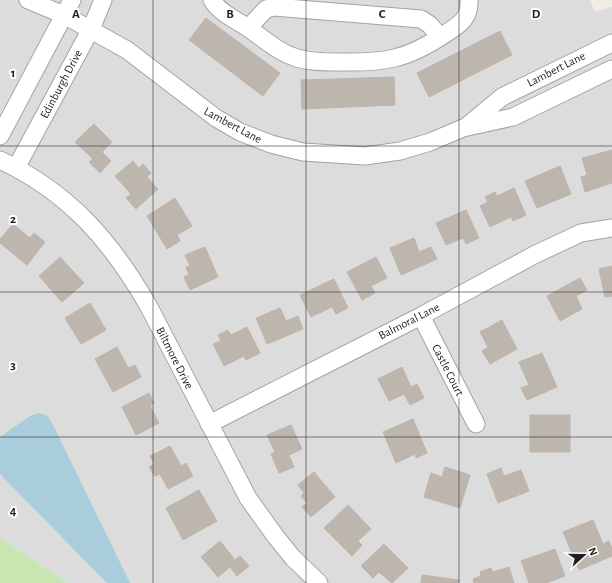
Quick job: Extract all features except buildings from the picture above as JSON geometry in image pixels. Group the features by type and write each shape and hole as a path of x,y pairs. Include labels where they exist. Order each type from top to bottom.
{"street":[{"name":"Lambert Lane","path":"28,0 68,7 91,29 126,50 216,118 240,132 271,144 303,152 365,156 400,151 430,142 463,128 513,117 612,69"},
{"name":"Edinburgh Drive","path":"16,168 91,29 103,0"},
{"path":"212,0 221,11 279,50 297,58 317,62 372,63 389,60 408,54 464,22 469,12 469,0"},
{"path":"0,136 68,7"},
{"path":"248,28 266,9 274,7 421,19 430,25 440,37"},
{"name":"Lambert Lane","path":"463,128 502,97 612,42"},
{"name":"Biltmore Drive","path":"0,160 45,186 71,206 97,231 117,257 149,307 248,498 293,558 319,583"},
{"name":"Balmoral Lane","path":"209,424 421,316 536,254 581,233 612,228"},
{"name":"Castle Court","path":"421,316 476,424"}],"shaded area":[{"path":"0,0 590,0 595,12 612,7 612,583 68,583 0,538"}],"green space":[{"path":"0,538 68,583 0,583"}],"water":[{"path":"39,413 48,416 53,425 130,583 107,583 0,474 0,437 30,416"}]}
